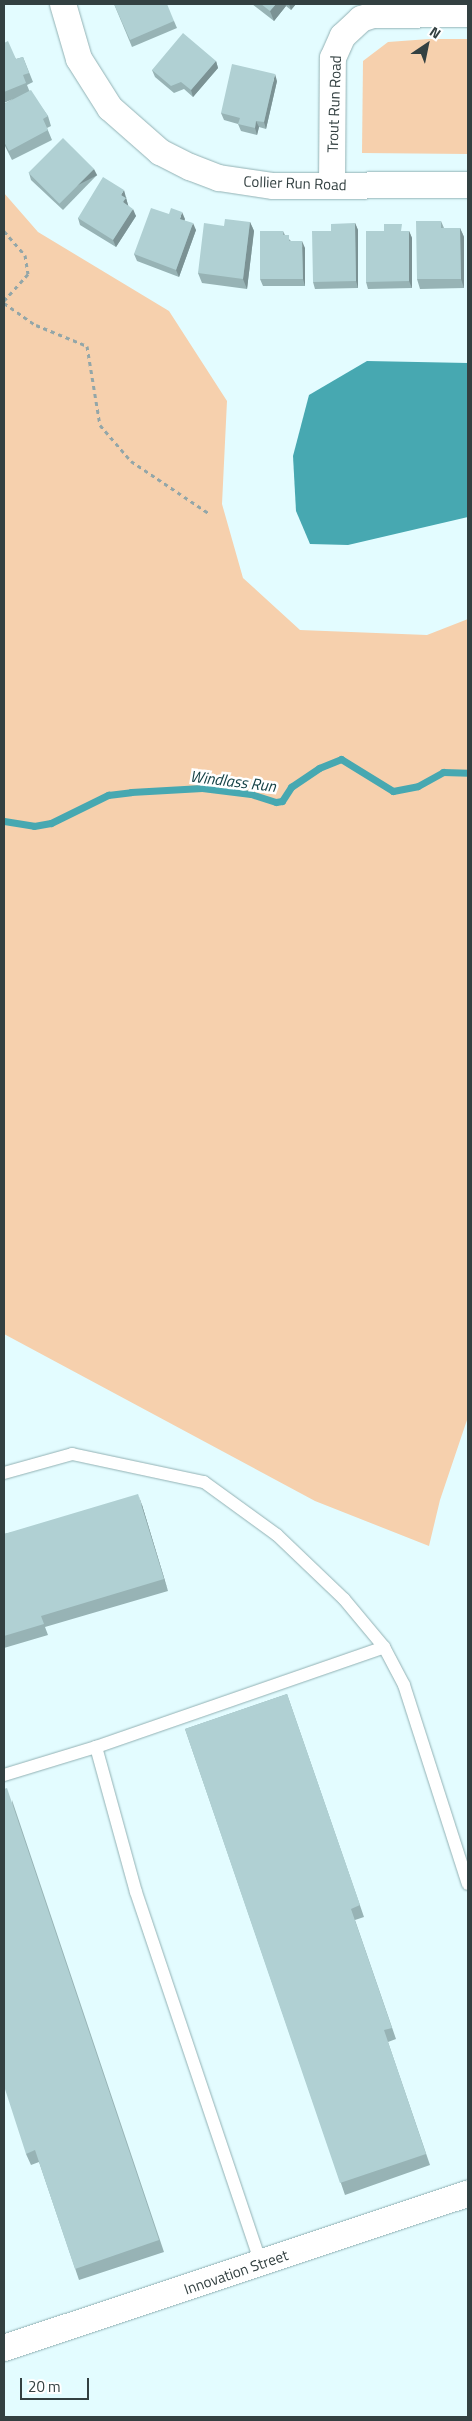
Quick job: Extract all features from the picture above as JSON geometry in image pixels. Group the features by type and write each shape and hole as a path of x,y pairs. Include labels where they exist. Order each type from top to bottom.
{"street":[{"name":"Collier Run Road","path":"62,4 70,36 90,80 110,108 160,152 190,167 234,181 273,186 468,185"},
{"name":"Trout Run Road","path":"332,186 333,58 343,36 361,19 373,15 468,14"},
{"name":"Innovation Street","path":"4,2348 468,2194"}],"lane":[{"path":"4,1473 72,1454 204,1482 277,1535 344,1599 384,1648 404,1685 468,1884"},
{"path":"4,1774 96,1747 384,1648"},
{"path":"96,1747 136,1892 261,2264"}],"path":[{"path":"4,231 25,255 28,274 4,302 36,325 87,346 100,425 131,461 210,514"}],"shaded area":[{"path":"468,39 468,154 362,153 363,61 388,42"},
{"path":"4,193 38,232 169,311 227,401 222,504 243,578 300,630 427,635 468,619 468,1417 440,1500 429,1546 315,1501 4,1334"}],"water":[{"path":"367,361 468,363 468,517 348,545 310,544 296,511 293,456 309,395"}],"building":[{"path":"114,4 167,4 174,21 130,40"},
{"path":"261,4 276,4 270,11"},
{"path":"183,33 216,61 191,90 181,82 171,86 152,70"},
{"path":"8,41 16,59 23,57 29,73 23,75 26,83 4,92 4,43"},
{"path":"232,64 275,74 264,122 256,121 255,128 238,124 240,118 221,113"},
{"path":"31,90 48,116 43,119 48,130 9,151 4,142 4,104"},
{"path":"63,138 94,169 59,204 28,173"},
{"path":"103,177 124,190 121,195 126,198 123,202 133,209 113,240 78,218"},
{"path":"151,208 169,214 171,208 182,212 180,219 193,223 176,270 134,254"},
{"path":"225,219 250,222 243,279 198,273 204,223 224,226"},
{"path":"416,221 441,221 441,228 460,228 461,279 417,279"},
{"path":"355,223 356,281 313,282 312,231 331,231 331,224"},
{"path":"384,224 402,224 401,231 409,231 409,281 366,282 366,231 384,231"},
{"path":"260,231 283,231 283,235 289,235 289,241 302,241 303,279 260,279"},
{"path":"138,1494 164,1579 41,1616 44,1624 4,1636 4,1534"},
{"path":"287,1694 360,1905 351,1909 392,2028 384,2030 426,2154 340,2183 185,1729"},
{"path":"7,1788 159,2240 75,2269 35,2150 26,2154 4,2086 4,1789"}],"waterway":[{"name":"Windlass Run","path":"4,821 34,826 51,823 108,795 131,792 202,788 251,794 276,802 282,801 291,787 319,768 341,759 393,791 418,786 443,772 468,773"}]}
